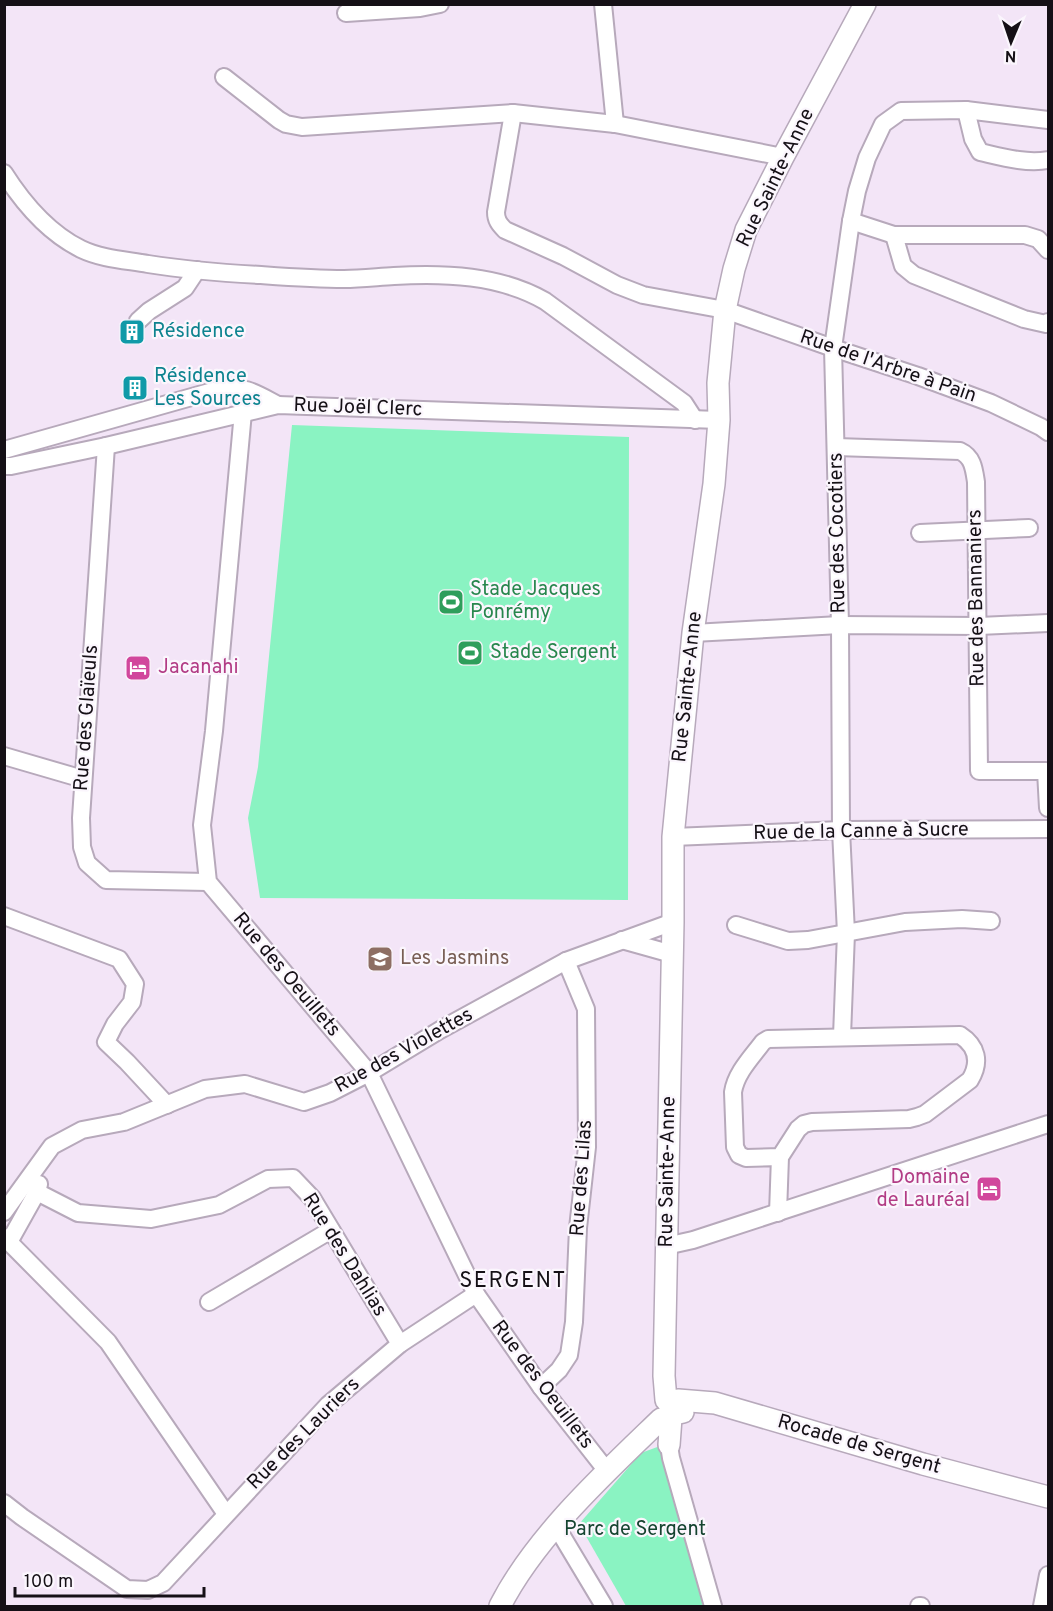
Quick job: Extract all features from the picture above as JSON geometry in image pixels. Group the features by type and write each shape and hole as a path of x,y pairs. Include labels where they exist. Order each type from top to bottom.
{"main road":[{"name":"Rue Sainte-Anne","path":"669,1445 664,1376 673,837 693,633 714,484 718,383 725,310 746,230 865,4"},
{"name":"Rocade de Sergent","path":"665,1411 715,1403 923,1464 1048,1497"},
{"path":"500,1606 521,1571 556,1526 665,1411"}],"street":[{"path":"346,14 420,8 440,4"},
{"path":"603,4 615,124"},
{"path":"224,77 279,120 294,127 513,113 615,124 783,157"},
{"path":"966,110 973,139 980,152 1011,159 1037,162 1048,160"},
{"name":"Rue des Cocotiers","path":"842,1036 846,933 841,830 840,625 833,348 850,221 867,158 883,124 901,111 966,110 1048,120"},
{"name":"Rue de l'Arbre à Pain","path":"513,113 496,212 496,218 505,230 563,256 630,291 725,310 991,403 1048,432"},
{"path":"4,173 39,218 57,234 102,257 197,270 294,278 345,279 448,275 528,291 684,403 695,420"},
{"path":"850,221 894,235 1024,235 1038,239 1048,250"},
{"path":"894,235 903,266 914,275 1024,319 1046,324 1048,322"},
{"path":"138,321 149,311 185,288 197,270"},
{"path":"4,450 230,387 251,390 278,405"},
{"name":"Rue Joël Clerc","path":"7,469 278,405 718,420"},
{"path":"208,882 202,825 214,730 243,412"},
{"name":"Rue des Glaïeuls","path":"106,446 83,779 82,847 87,863 106,880 208,882"},
{"name":"Rue des Bannaniers","path":"836,447 960,451 966,453 970,459 975,475 979,626 979,771 1046,771 1048,808"},
{"path":"920,533 1029,528"},
{"path":"693,633 840,625 979,626 1048,623"},
{"path":"4,756 83,779"},
{"name":"Rue de la Canne à Sucre","path":"673,837 841,830 1048,829"},
{"name":"Rue des Oeuillets","path":"208,882 369,1074 476,1294 541,1387 607,1471"},
{"path":"4,916 119,959 135,984 132,1002 115,1024 106,1042 167,1105"},
{"path":"736,926 788,941 808,940 905,922 938,919 991,921"},
{"name":"Rue des Violettes","path":"4,1212 52,1146 82,1130 124,1122 205,1089 245,1084 304,1102 330,1093 369,1074 440,1030 566,961 673,922"},
{"path":"622,940 672,954"},
{"name":"Rue des Lilas","path":"541,1387 559,1370 569,1355 574,1322 578,1228 587,1147 586,1009 566,961"},
{"path":"778,1213 780,1156 798,1129 812,1122 917,1118 926,1114 970,1080 975,1072 976,1061 970,1042 960,1035 842,1036 768,1039 763,1042 737,1077 733,1092 737,1151 739,1155 746,1158 780,1156"},
{"path":"666,1246 693,1240 778,1213 1048,1124"},
{"path":"39,1163 41,1174 37,1192 7,1239 108,1342 225,1514"},
{"name":"Rue des Dahlias","path":"37,1192 78,1213 150,1219 219,1205 268,1179 293,1178 312,1198 400,1344"},
{"path":"209,1302 331,1230"},
{"name":"Rue des Lauriers","path":"4,1503 127,1589 148,1590 163,1583 328,1405 400,1344 476,1294"},
{"path":"669,1445 713,1606"},
{"path":"556,1526 604,1606"},
{"path":"1041,1606 1048,1575"}],"green space":[{"name":"Stade Jacques Ponrémy","path":"292,425 629,437 628,900 260,898 248,818 258,767"},
{"name":"Parc de Sergent","path":"660,1446 703,1606 626,1606 579,1524 641,1453"}],"place":[{"name":"Résidence","path":"132,332"},
{"name":"Résidence Les Sources","path":"135,388"},
{"name":"Stade Jacques Ponrémy","path":"451,602"},
{"name":"Stade Sergent","path":"470,653"},
{"name":"Jacanahi","path":"138,668"},
{"name":"Les Jasmins","path":"380,959"},
{"name":"Domaine de Lauréal","path":"989,1189"}],"district":[{"name":"SERGENT","path":"513,1281"}]}
